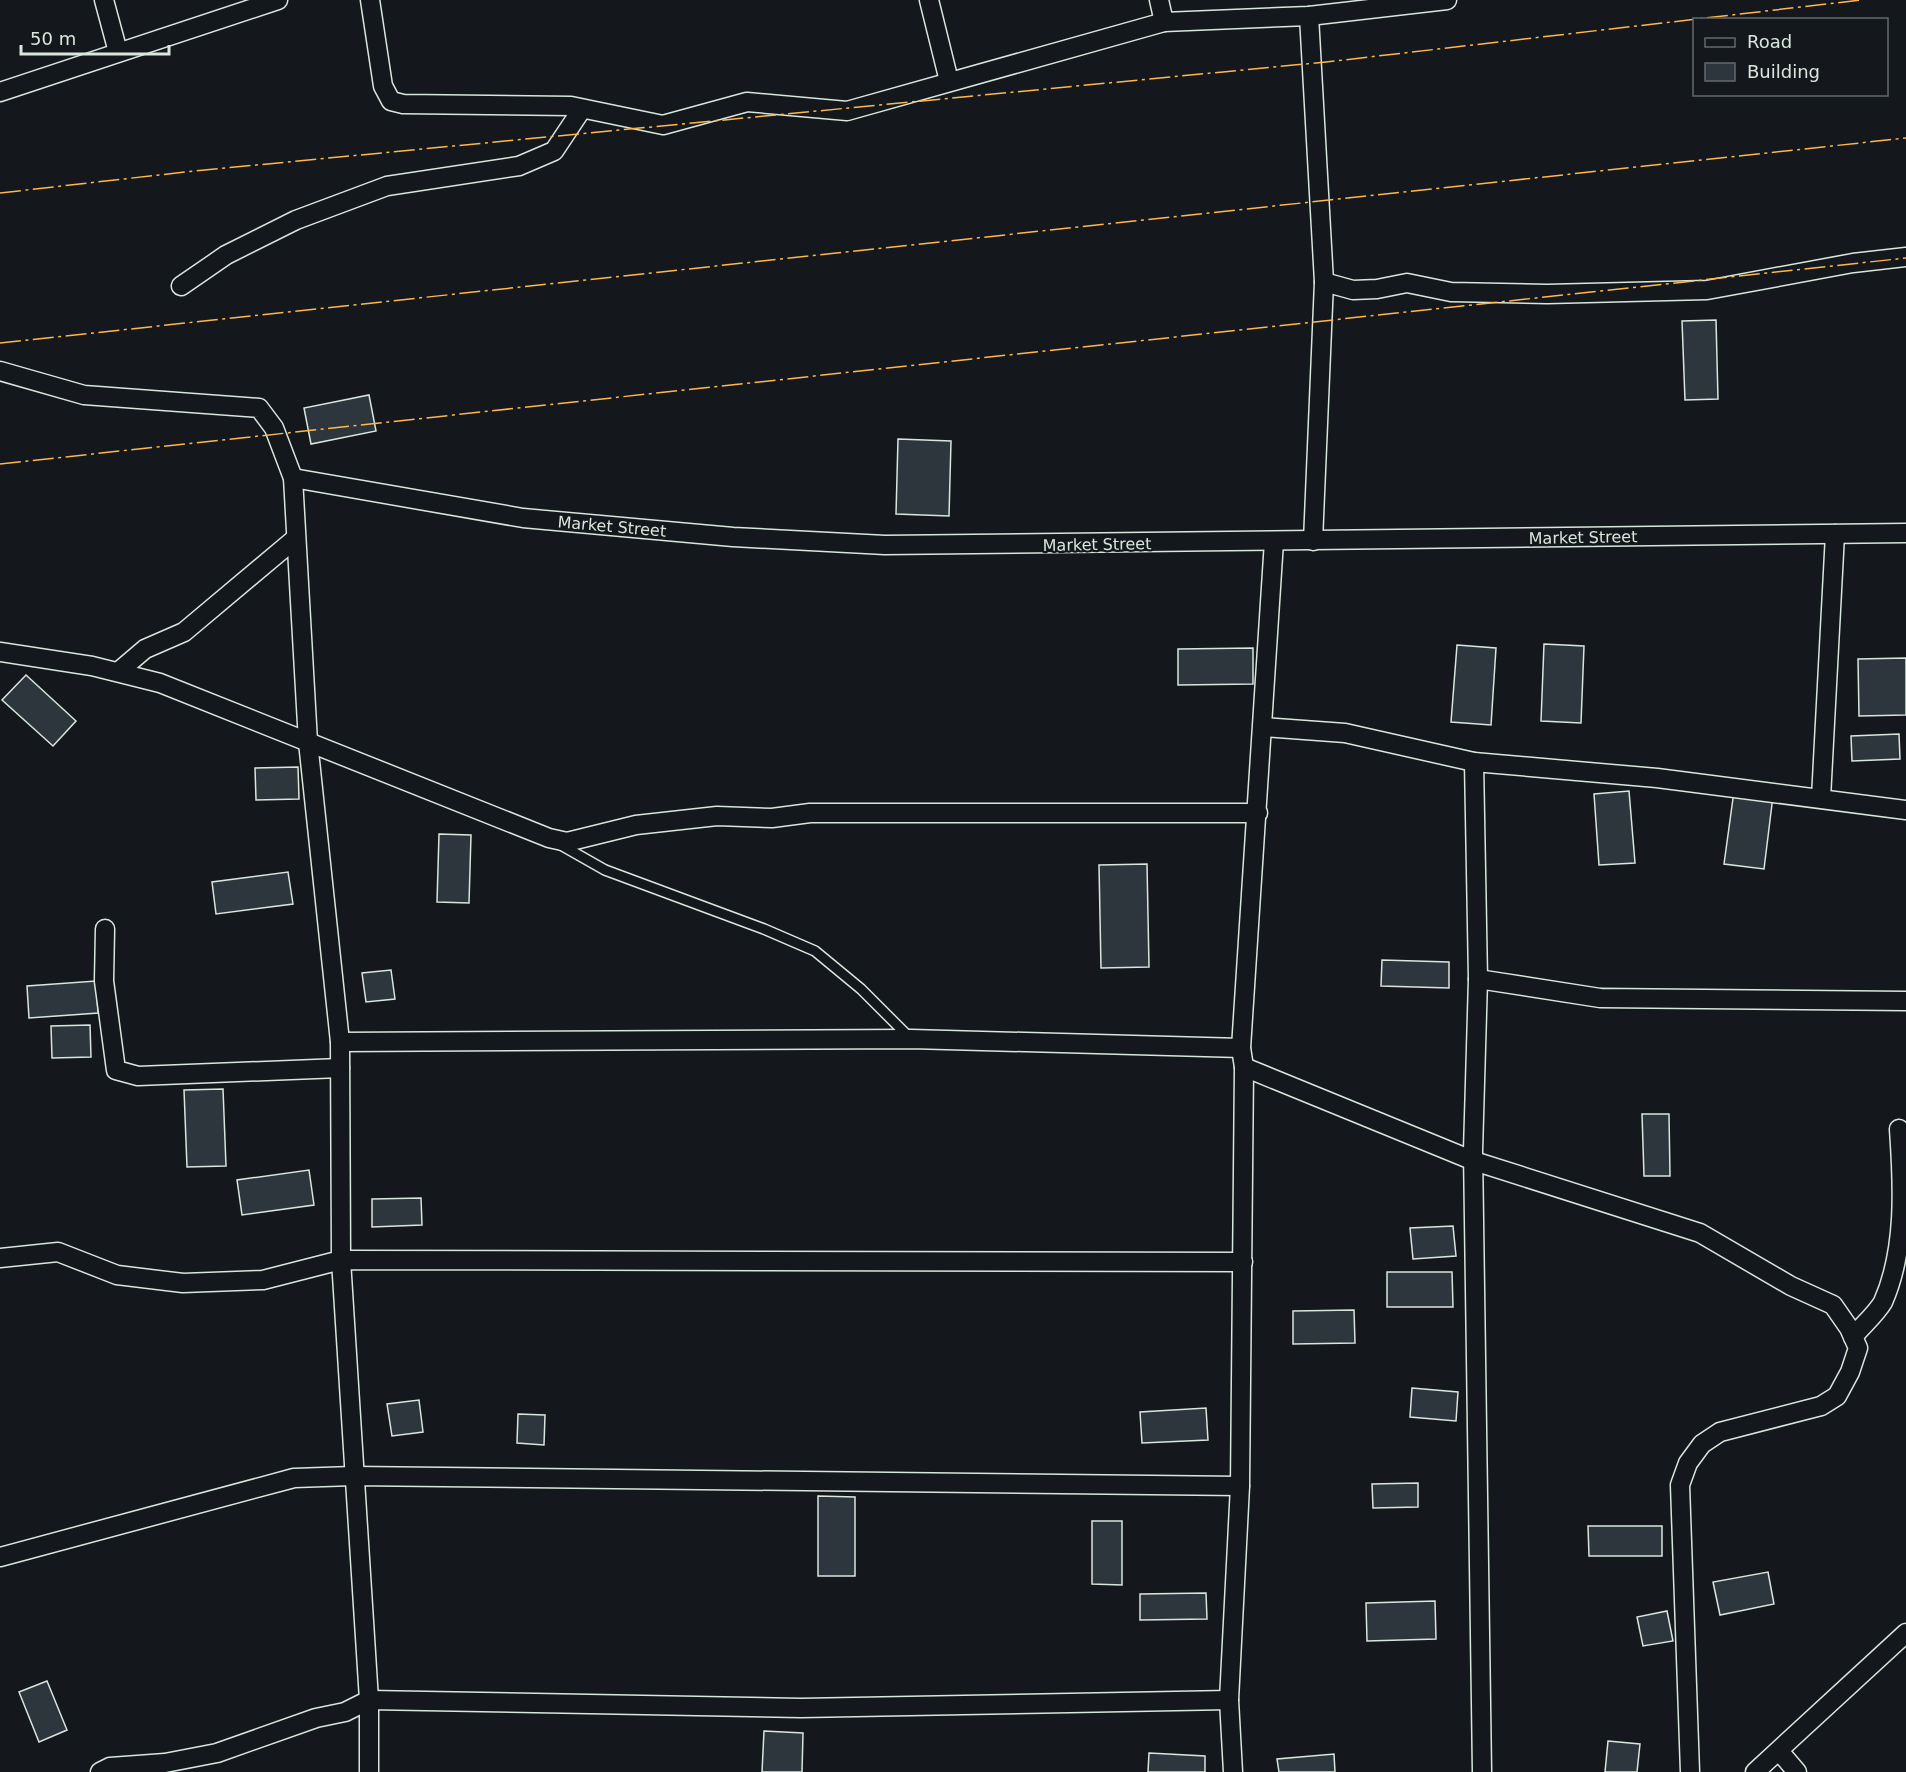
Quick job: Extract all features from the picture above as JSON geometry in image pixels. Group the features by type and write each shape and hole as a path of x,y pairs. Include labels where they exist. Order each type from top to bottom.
{"street":[{"path":"104,0 118,52"},
{"path":"0,92 278,0"},
{"path":"370,0 383,86 391,101 403,104 582,109 663,125 747,102 847,111 1164,22 1309,16 1447,0"},
{"path":"929,0 949,81"},
{"path":"1159,0 1164,22"},
{"path":"1309,16 1324,282 1313,541"},
{"path":"181,286 226,255 296,220 387,186 519,166 554,151 582,109"},
{"path":"1324,282 1353,290 1377,290 1407,283 1451,292 1546,294 1707,290 1853,263 1906,257"},
{"path":"0,371 84,395 258,408 274,428 292,478 309,742 340,1042 341,1260 369,1700 369,1772"},
{"name":"Market Street","path":"292,478 523,518 733,537 885,545 1906,533"},
{"path":"1821,798 1835,534"},
{"path":"118,672 145,650 184,632 296,538"},
{"path":"1233,1772 1229,1700 1240,1486 1244,1067 1241,1048 1274,541"},
{"path":"0,652 92,666 160,683 549,838 567,842 636,825 717,816 772,818 810,813 1258,813"},
{"path":"1263,727 1345,733 1474,762 1657,778 1906,810"},
{"path":"1474,762 1478,979 1474,1161 1482,1772"},
{"path":"105,928 104,981 116,1070 138,1076 159,1076 340,1068"},
{"path":"1478,979 1600,998 1906,1001"},
{"path":"340,1042 911,1039 1241,1048"},
{"path":"1244,1067 1474,1161 1700,1233 1791,1287 1833,1305 1858,1348 1850,1372 1838,1396 1821,1406 1720,1432 1702,1444 1688,1463 1680,1485 1690,1772"},
{"path":"1853,1337 1882,1302 1897,1267 1905,1215 1899,1130"},
{"path":"0,1258 58,1252 117,1275 183,1283 262,1280 341,1260 1243,1262"},
{"path":"0,1557 294,1478 353,1476 1240,1486"},
{"path":"1755,1772 1780,1752 1906,1633"},
{"path":"99,1772 110,1767 165,1763 217,1753 316,1718 345,1712 369,1700 801,1708 1229,1700"},
{"path":"1780,1752 1797,1772"}],"lane":[{"path":"549,838 605,870 754,925 815,951 861,989 911,1039"}],"building":[{"path":"1716,320 1718,399 1685,400 1682,321"},
{"path":"369,395 376,431 311,444 304,408"},
{"path":"898,439 951,441 949,516 896,514"},
{"path":"1544,644 1584,646 1581,723 1541,721"},
{"path":"1457,645 1496,648 1491,725 1451,722"},
{"path":"1253,648 1253,684 1178,685 1178,649"},
{"path":"1906,658 1906,715 1859,716 1858,659"},
{"path":"26,675 76,721 53,746 2,700"},
{"path":"1899,734 1900,759 1852,761 1851,736"},
{"path":"298,767 299,799 256,800 255,768"},
{"path":"1629,791 1635,863 1599,865 1594,794"},
{"path":"1734,791 1773,796 1764,869 1724,864"},
{"path":"439,834 471,835 469,903 437,902"},
{"path":"1147,864 1149,967 1101,968 1099,865"},
{"path":"288,872 293,904 216,914 212,882"},
{"path":"1382,960 1449,962 1449,988 1381,986"},
{"path":"391,970 395,999 366,1002 362,973"},
{"path":"96,981 98,1013 29,1018 27,986"},
{"path":"90,1025 91,1057 52,1058 51,1026"},
{"path":"223,1089 226,1166 187,1167 184,1090"},
{"path":"1642,1114 1669,1114 1670,1176 1644,1176"},
{"path":"309,1170 314,1205 242,1215 237,1180"},
{"path":"421,1198 422,1225 372,1227 372,1199"},
{"path":"1453,1226 1456,1256 1413,1259 1410,1228"},
{"path":"1387,1272 1452,1272 1453,1307 1387,1307"},
{"path":"1354,1310 1355,1343 1293,1344 1293,1311"},
{"path":"1412,1388 1458,1392 1456,1421 1410,1417"},
{"path":"419,1400 423,1432 392,1436 387,1404"},
{"path":"1206,1408 1208,1440 1142,1443 1140,1412"},
{"path":"518,1414 545,1415 544,1445 517,1443"},
{"path":"1418,1483 1418,1507 1373,1508 1372,1484"},
{"path":"818,1496 855,1497 855,1576 818,1576"},
{"path":"1092,1521 1122,1521 1122,1585 1092,1584"},
{"path":"1588,1526 1662,1526 1662,1556 1589,1556"},
{"path":"1768,1572 1774,1604 1720,1615 1713,1582"},
{"path":"1206,1593 1207,1619 1140,1620 1140,1594"},
{"path":"1435,1601 1436,1639 1367,1641 1366,1603"},
{"path":"1667,1611 1673,1641 1643,1646 1637,1617"},
{"path":"47,1681 67,1730 39,1742 19,1692"},
{"path":"764,1731 803,1733 802,1772 762,1772"},
{"path":"1608,1741 1640,1744 1637,1772 1605,1772"},
{"path":"1149,1753 1205,1756 1205,1772 1148,1772"},
{"path":"1334,1754 1335,1772 1279,1772 1277,1759"}],"power":[{"path":"1706,18 1861,0"},
{"path":"0,193 194,171 1326,62 1693,19"},
{"path":"0,343 1906,138"},
{"path":"0,464 1906,258"}]}
